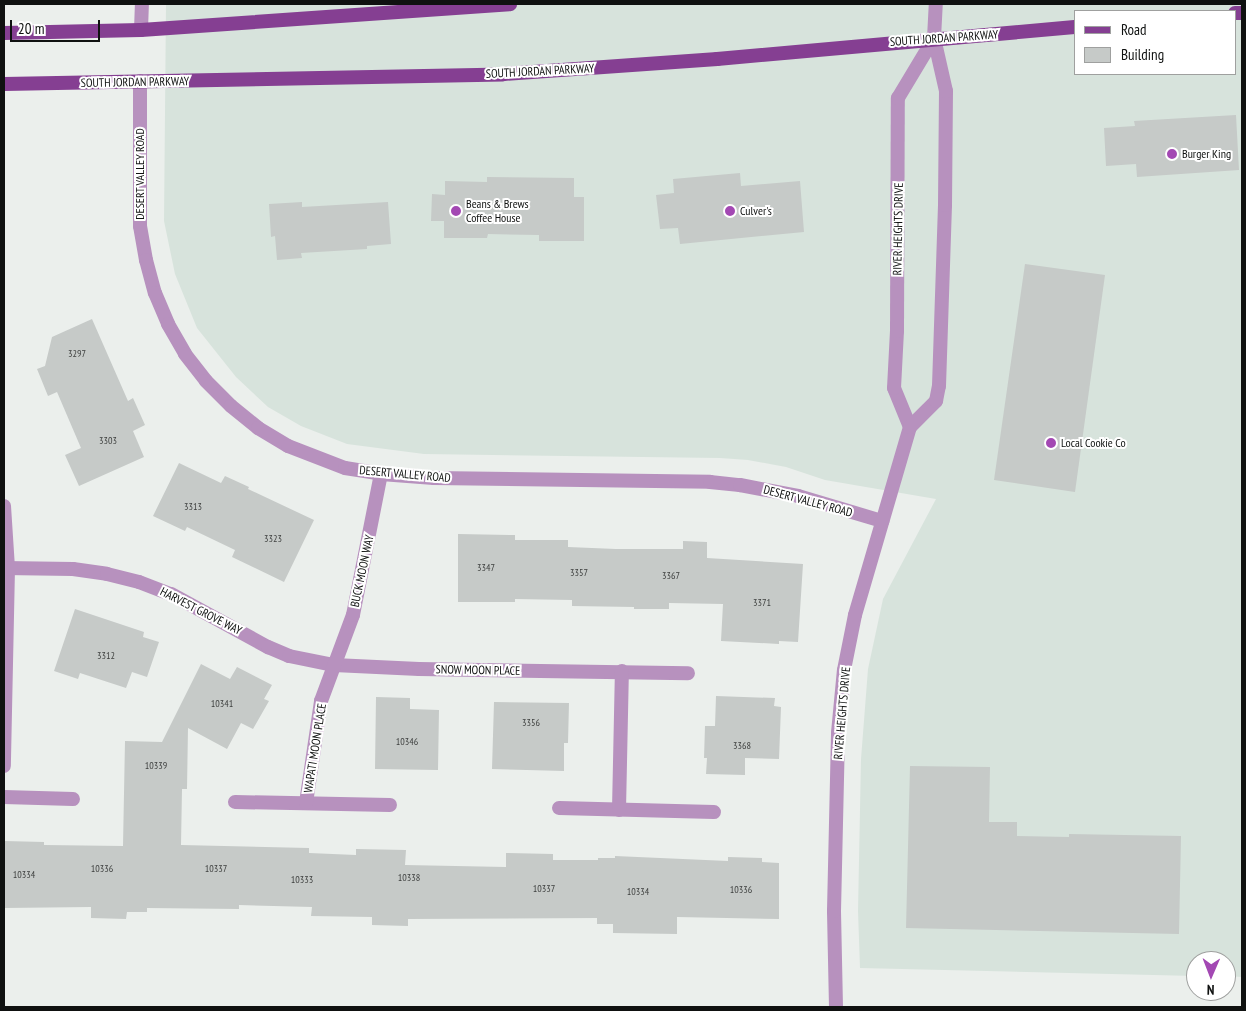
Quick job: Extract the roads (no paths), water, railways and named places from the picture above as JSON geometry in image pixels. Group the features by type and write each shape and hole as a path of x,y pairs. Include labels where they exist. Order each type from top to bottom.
{"main road":[{"path":"4,33 141,30 510,4"},
{"name":"SOUTH JORDAN PARKWAY","path":"4,84 503,74 697,60 1074,27"}],"street":[{"path":"141,30 142,4"},
{"name":"RIVER HEIGHTS DRIVE","path":"836,1007 834,911 840,704 855,615 910,427 936,401 940,371 946,91 934,38 936,4"},
{"name":"RIVER HEIGHTS DRIVE","path":"910,427 894,388 898,322 898,98 934,38"},
{"name":"DESERT VALLEY ROAD","path":"140,82 140,226 146,260 155,293 168,324 185,354 218,394 258,428 288,446 345,468 381,474 434,478 701,482 740,485 798,496 882,521"},
{"name":"BUCK MOON WAY","path":"334,665 353,615 381,474"},
{"path":"4,506 6,568 4,766"},
{"name":"HARVEST GROVE WAY","path":"6,568 73,569 107,574 139,582 194,605 268,647 289,656 334,665"},
{"name":"SNOW MOON PLACE","path":"334,665 688,673"},
{"name":"WAPATI MOON PLACE","path":"306,803 321,701 334,665"},
{"path":"619,810 622,671"},
{"path":"4,797 73,799"},
{"name":"WAPATI MOON PLACE","path":"235,802 390,804"},
{"path":"559,808 714,812"}],"place":[{"name":"Burger King","path":"1172,154"},
{"name":"Beans & Brews Coffee House","path":"456,211"},
{"name":"Culver's","path":"730,211"},
{"name":"Local Cookie Co","path":"1051,443"}]}
